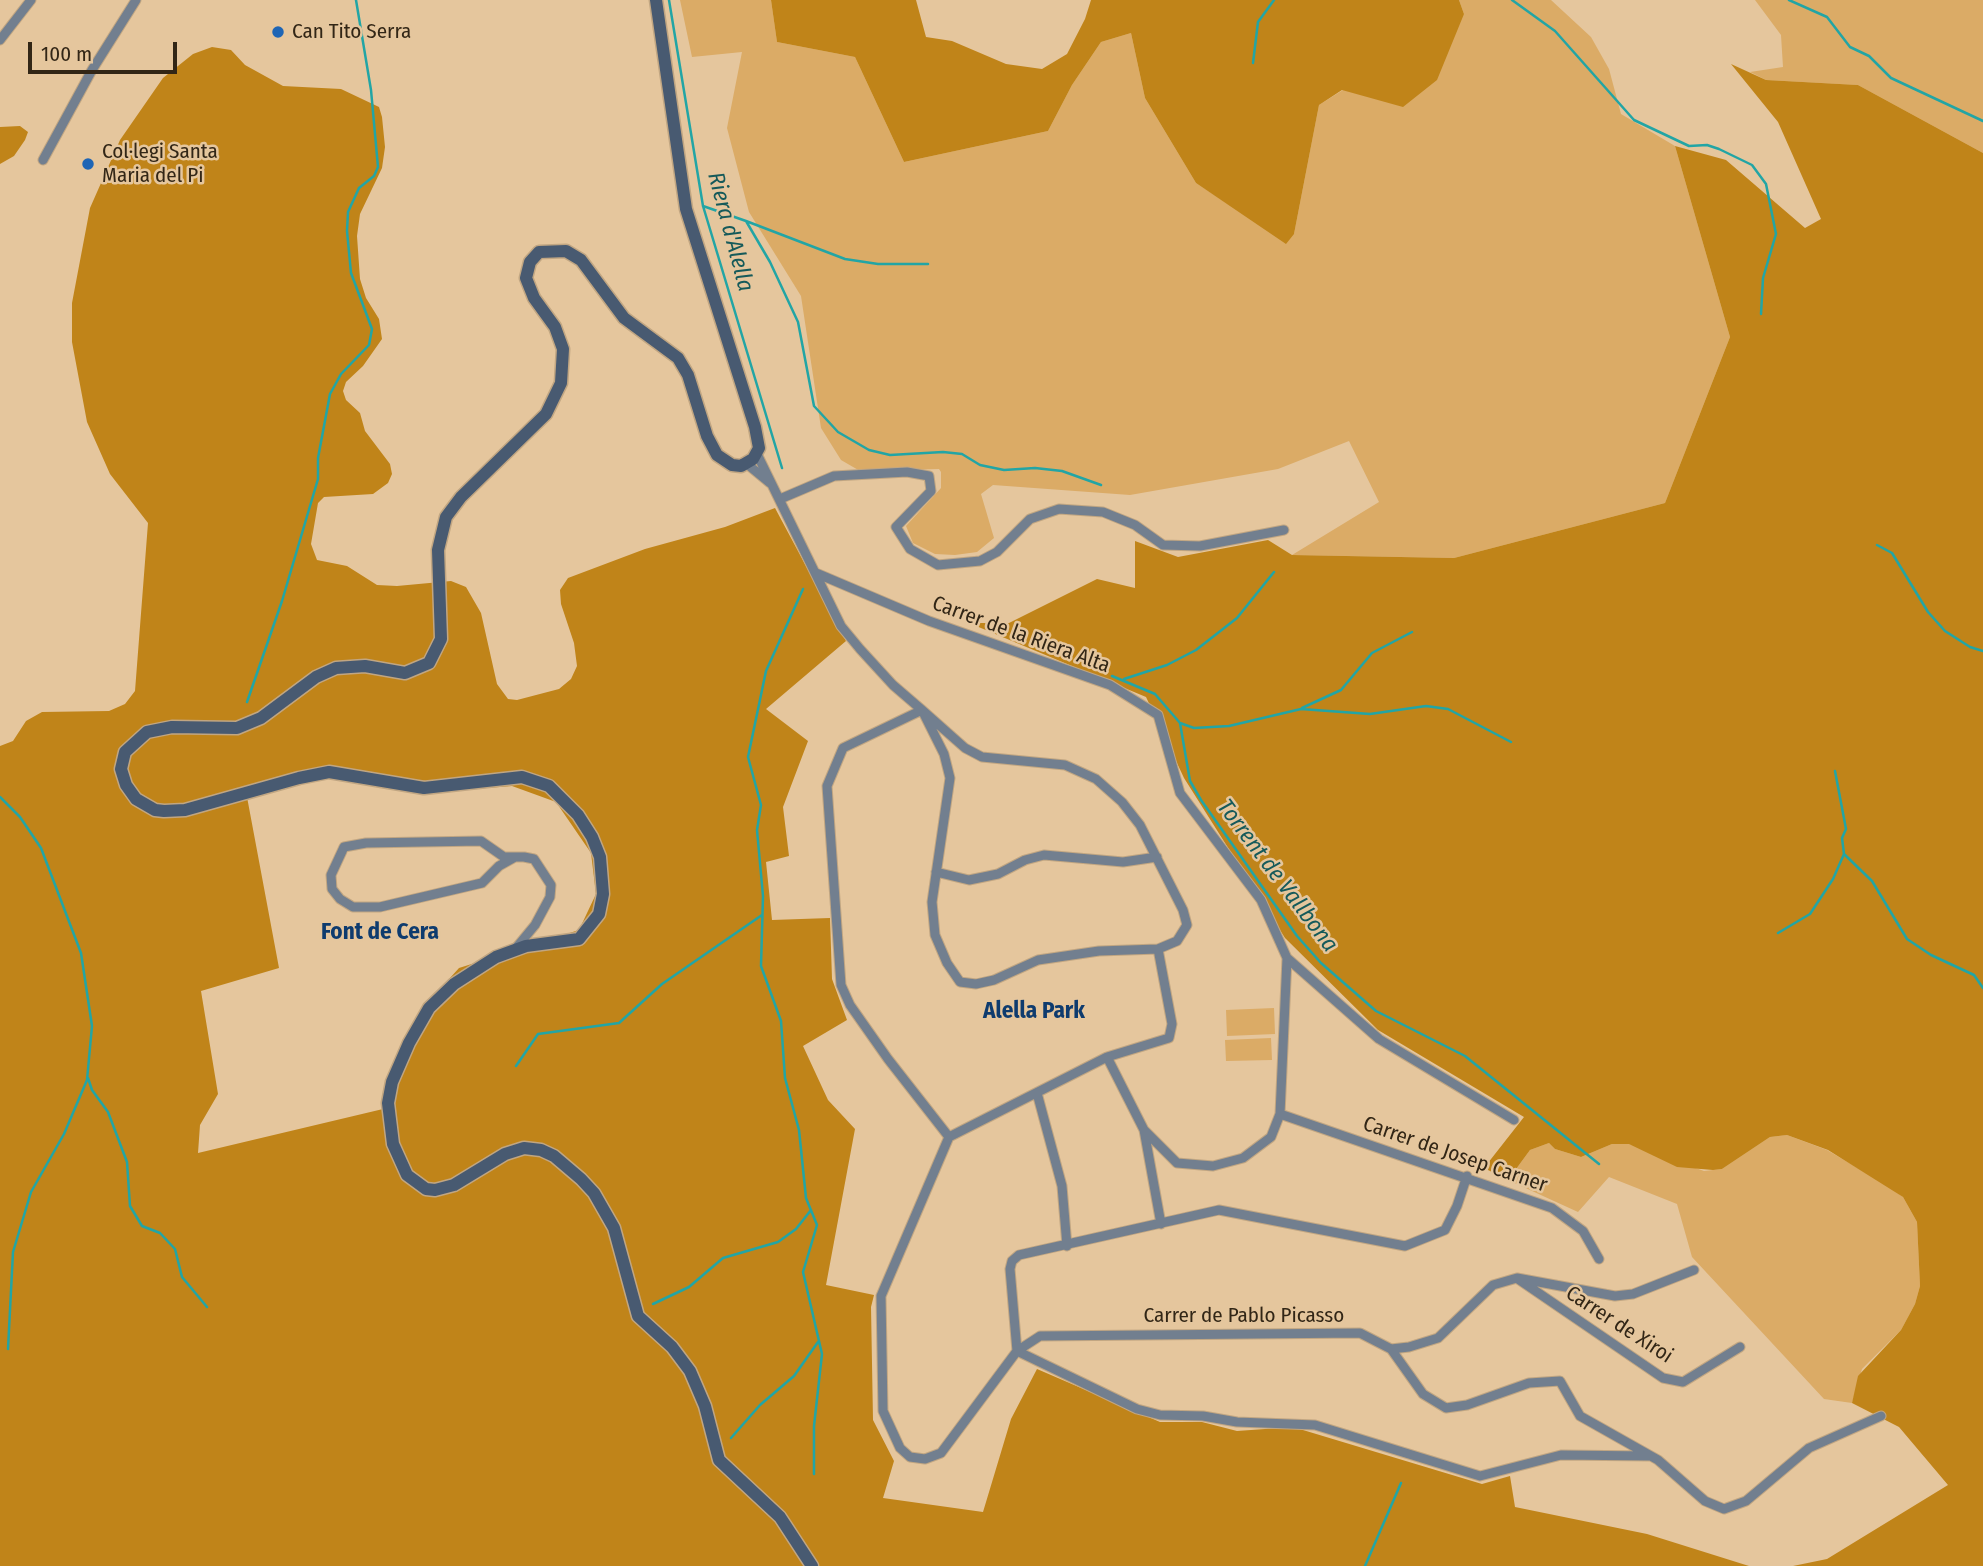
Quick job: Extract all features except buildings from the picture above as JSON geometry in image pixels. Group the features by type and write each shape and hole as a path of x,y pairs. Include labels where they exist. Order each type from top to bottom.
{"main road":[{"path":"656,0 686,209 755,427 757,453 747,464 732,465 717,455 707,436 688,376 678,358 624,318 593,272 575,255 560,250 539,252 530,262 526,278 534,298 555,327 563,349 561,383 546,414 461,497 446,517 438,550 441,639 429,663 405,673 365,666 336,668 316,677 261,718 247,725 225,730 159,729 140,736 125,752 121,769 130,792 143,804 164,811 185,810 313,774 329,772 424,788 476,785 507,777 540,781 556,792 592,836 603,873 602,903 593,923 579,939 516,948 454,984 429,1008 415,1030 395,1074 388,1103 390,1134 407,1175 417,1185 435,1190 454,1185 505,1154 534,1148 554,1156 581,1179 594,1193 614,1228 634,1310 644,1324 672,1346 690,1371 705,1406 719,1460 780,1517 812,1566"}],"street":[{"path":"0,40 31,0"},
{"path":"43,160 92,70 136,0"},
{"path":"757,453 841,626 893,685 922,710 965,748 982,757 1065,765 1097,779 1122,802 1140,825 1183,910 1187,925 1177,941 1158,949 1038,960 994,980 975,984 960,982 947,963 935,935 932,902 950,778 944,754 922,710"},
{"path":"747,464 773,485"},
{"path":"780,499 834,476 907,472 929,475 931,491 896,527 910,549 938,565 980,561 997,552 1030,519 1059,509 1103,512 1135,525 1163,545 1200,546 1284,530"},
{"name":"Carrer de la Riera Alta","path":"816,573 929,621 1110,684 1158,715 1180,793 1261,900 1287,957 1280,1114"},
{"path":"922,710 843,748 827,786 841,985 850,1005 888,1059 949,1137"},
{"path":"515,857 499,866 482,883 380,907 353,907 332,890 331,875 344,847 366,843 481,841 496,854 534,859 543,868 551,885 550,897 535,925 516,948"},
{"path":"936,872 969,880 998,874 1026,860 1044,855 1123,862 1157,857"},
{"path":"1158,949 1172,1024 1170,1038 1107,1057 949,1137 881,1296 883,1411 900,1448 910,1457 925,1459 941,1453 1017,1351 1010,1269 1012,1261 1020,1255 1219,1210 1405,1247 1445,1230 1457,1206 1466,1176"},
{"path":"1287,957 1378,1039 1514,1120"},
{"path":"1107,1057 1143,1130 1161,1224"},
{"path":"1037,1093 1062,1186 1067,1246"},
{"path":"1143,1130 1177,1163 1213,1166 1243,1158 1271,1137 1280,1114"},
{"name":"Carrer de Josep Carner","path":"1280,1114 1466,1176 1552,1208 1583,1231 1599,1259"},
{"path":"1694,1270 1633,1294 1615,1296 1517,1278 1493,1285 1438,1338 1409,1347 1391,1349 1423,1394 1446,1408 1466,1405 1529,1383 1560,1381 1580,1416 1668,1467 1704,1501 1715,1507 1732,1509 1809,1448 1881,1416"},
{"name":"Carrer de Xiroi","path":"1517,1278 1663,1378 1683,1382 1741,1347"},
{"name":"Carrer de Pablo Picasso","path":"1017,1351 1040,1335 1259,1333 1360,1333 1391,1349"},
{"path":"1017,1351 1137,1409 1160,1415 1203,1416 1237,1422 1296,1422 1315,1425 1480,1476 1561,1455 1649,1456"}],"shaded area":[{"path":"680,0 771,0 777,42 855,57 904,162 1048,131 1072,85 1101,42 1131,33 1145,98 1196,183 1228,204 1294,234 1319,105 1464,14 1459,0 1551,0 1591,37 1609,69 1621,114 1675,146 1730,337 1665,503 1454,558 1292,555 1379,502 1349,441 1278,469 1130,495 993,485 981,494 994,538 977,552 935,554 913,543 906,526 941,488 941,472 939,469 860,471 841,460 821,428 801,296 749,212 727,128 742,52 692,57"},
{"path":"771,0 916,0 926,37 952,41 1006,64 1042,69 1067,54 1085,19 1091,0 1459,0 1464,14 1437,80 1403,107 1342,90 1319,105 1294,234 1286,244 1196,183 1145,98 1131,33 1101,42 1072,85 1048,131 904,162 855,57 777,42"},
{"path":"1755,0 1983,0 1983,153 1858,85 1766,80 1750,72 1783,67 1781,35"},
{"path":"212,47 231,50 245,65 283,86 341,89 379,107 382,117 385,147 382,168 360,214 357,236 360,279 366,298 379,319 382,339 363,366 346,382 343,391 346,400 360,413 365,431 390,464 392,474 388,483 373,494 324,497 318,503 311,544 317,560 347,566 377,585 451,581 466,587 481,613 497,684 508,699 517,700 559,689 571,679 577,666 574,643 561,604 560,590 568,578 645,549 725,527 775,508 846,641 766,709 808,741 783,807 789,856 766,862 772,920 830,918 832,979 847,1020 803,1046 828,1100 855,1129 826,1285 874,1295 871,1307 873,1420 894,1461 883,1498 983,1512 1011,1419 1037,1369 1160,1422 1202,1422 1237,1431 1293,1427 1482,1484 1510,1476 1515,1507 1647,1534 1749,1566 0,1566 0,746 13,741 26,721 42,712 109,711 125,704 135,691 148,523 110,474 87,422 72,342 72,303 90,208 120,140 163,78 193,54","holes":["322,778 424,793 512,786 556,802 591,853 596,894 579,930 459,968 431,999 383,1109 198,1153 200,1125 218,1094 201,991 279,968 247,797"]},
{"path":"1731,64 1766,80 1858,85 1983,153 1983,1566 1793,1566 1827,1559 1948,1485 1899,1427 1852,1403 1858,1376 1901,1330 1915,1304 1920,1286 1917,1222 1903,1197 1828,1150 1787,1135 1770,1137 1722,1169 1713,1170 1677,1167 1629,1144 1612,1144 1581,1157 1555,1149 1549,1143 1530,1150 1508,1180 1484,1168 1524,1117 1378,1030 1285,938 1184,778 1146,697 969,623 1009,623 1097,579 1135,588 1135,541 1178,557 1268,540 1292,555 1454,558 1665,503 1730,337 1675,146 1726,160 1805,228 1821,219 1778,122"},
{"path":"20,126 28,132 25,140 14,156 0,164 0,127"},
{"path":"1274,1008 1275,1034 1227,1036 1226,1010"},
{"path":"1271,1038 1272,1060 1226,1061 1225,1040"},
{"path":"1787,1135 1827,1150 1888,1186 1903,1197 1917,1222 1920,1286 1915,1304 1901,1330 1862,1369 1852,1403 1824,1399 1692,1257 1677,1204 1609,1177 1578,1212 1508,1180 1530,1150 1549,1143 1555,1149 1581,1157 1612,1144 1630,1144 1704,1171 1722,1169 1770,1137"}],"waterway":[{"path":"247,702 282,601 318,479 318,458 330,394 341,374 369,345 372,329 351,273 347,231 348,212 359,188 374,176 378,167 371,90 356,0"},
{"name":"Riera d'Alella","path":"669,0 703,206 782,468"},
{"path":"1253,63 1258,22 1274,0"},
{"path":"1512,0 1555,31 1634,120 1689,146 1707,145 1752,165 1766,184 1776,234 1763,278 1761,314"},
{"path":"1789,0 1827,17 1850,47 1869,56 1891,78 1983,121"},
{"path":"703,206 746,221 770,262 798,322 814,406 838,432 869,450 890,455 943,452 962,454 980,465 1004,470 1035,468 1062,471 1101,485"},
{"path":"746,221 845,259 878,264 928,264"},
{"path":"1877,545 1892,553 1928,612 1945,631 1970,647 1983,651"},
{"path":"1124,679 1167,665 1196,650 1237,618 1274,572"},
{"path":"803,589 766,671 748,757 761,805 757,830 763,896 761,966 781,1021 785,1078 799,1130 806,1198 817,1225 803,1272 822,1354 814,1426 814,1474"},
{"path":"1302,708 1341,690 1372,653 1412,632"},
{"name":"Torrent de Vallbona","path":"1112,676 1155,694 1180,723 1190,781 1201,800 1297,936 1321,963 1376,1011 1465,1056 1599,1164"},
{"path":"1180,723 1194,728 1229,726 1301,709 1370,714 1426,706 1448,709 1511,742"},
{"path":"1835,771 1846,829 1842,838 1844,854 1872,881 1907,939 1931,955 1974,975 1983,988"},
{"path":"0,797 20,817 41,848 81,953 92,1026 87,1080 64,1134 31,1192 13,1252 8,1349"},
{"path":"1778,933 1810,914 1833,879 1844,854"},
{"path":"516,1066 538,1034 619,1023 662,984 762,915"},
{"path":"88,1078 92,1090 108,1112 127,1162 130,1206 142,1226 160,1233 175,1249 182,1277 207,1307"},
{"path":"653,1304 689,1287 723,1258 778,1242 796,1229 811,1210"},
{"path":"731,1438 760,1405 794,1376 818,1342"},
{"path":"1365,1566 1401,1483"}],"place":[{"name":"Can Tito Serra","path":"278,32"},
{"name":"Col·legi Santa Maria del Pi","path":"88,164"}],"district":[{"name":"Font de Cera","path":"380,933"},
{"name":"Alella Park","path":"1034,1012"}]}
